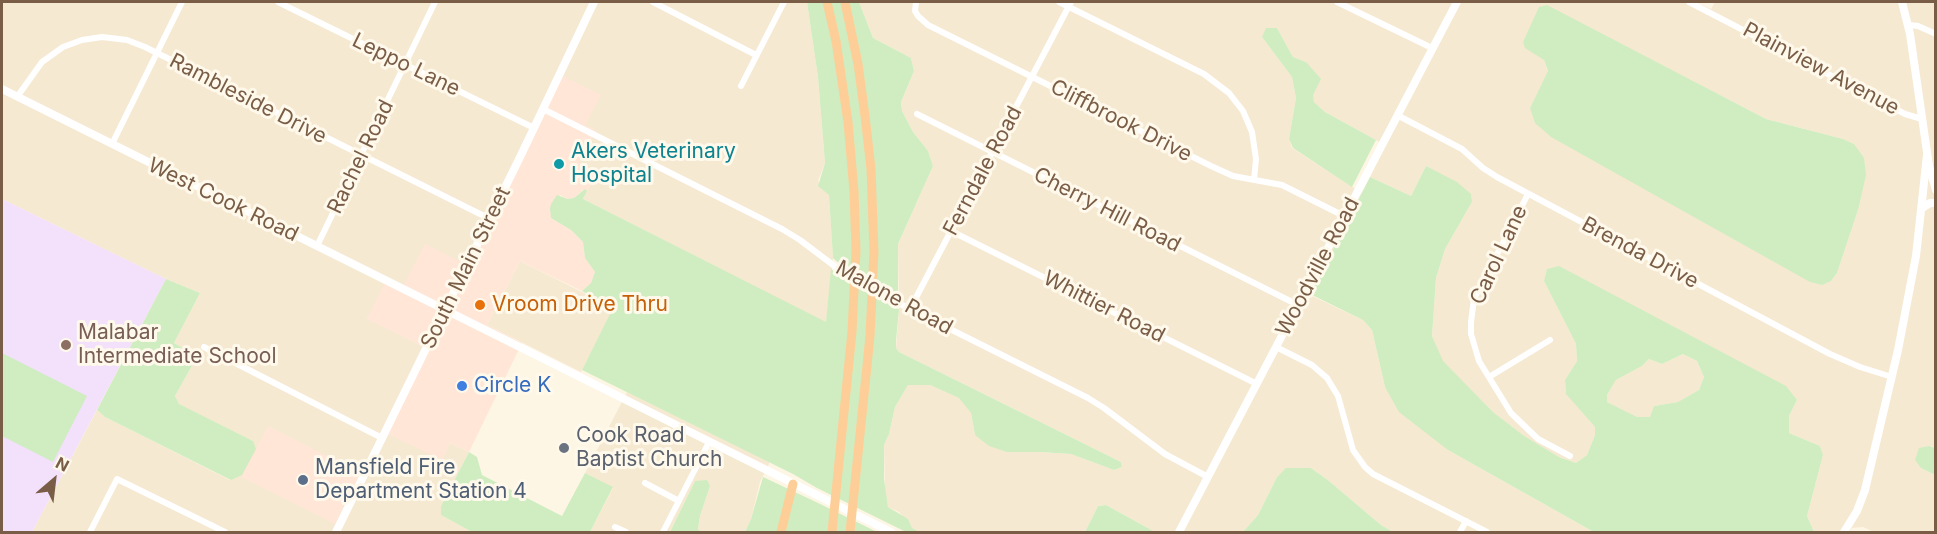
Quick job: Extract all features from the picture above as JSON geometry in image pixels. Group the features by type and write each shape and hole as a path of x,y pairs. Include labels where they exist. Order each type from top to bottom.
{"highway":[{"path":"827,2 848,122 856,251 852,332 832,532"},
{"path":"845,2 866,116 874,252 870,336 850,532"},
{"path":"781,532 793,484"}],"main road":[{"name":"West Cook Road","path":"2,89 891,532"}],"street":[{"path":"112,144 182,2"},
{"name":"Leppo Lane","path":"278,2 534,128"},
{"name":"Rachel Road","path":"317,246 435,2"},
{"name":"South Main Street","path":"336,532 594,2"},
{"path":"653,2 756,55"},
{"path":"741,86 784,2"},
{"name":"Cliffbrook Drive","path":"916,2 915,11 928,25 1211,166 1233,176 1292,189 1344,216"},
{"path":"1059,2 1070,4 1204,74 1229,93 1243,111 1252,132 1256,159 1254,180"},
{"path":"1337,2 1432,48"},
{"name":"Woodville Road","path":"1179,532 1457,2"},
{"name":"Plainview Avenue","path":"1689,2 1905,114 1922,119"},
{"path":"1902,2 1909,25 1927,155 1935,190"},
{"name":"Ferndale Road","path":"910,309 1070,4"},
{"path":"1909,25 1918,26 1935,34"},
{"name":"Rambleside Drive","path":"17,97 42,62 55,51 71,43 93,38 110,37 127,40 490,219"},
{"name":"Malone Road","path":"543,109 792,234 857,282 1096,403 1159,450 1208,477"},
{"name":"Cherry Hill Road","path":"916,114 1298,305"},
{"name":"Brenda Drive","path":"1397,115 1455,145 1483,168 1528,194 1830,354 1860,367 1892,376"},
{"path":"1844,532 1857,511 1865,490 1892,376 1911,288 1927,155"},
{"name":"Carol Lane","path":"1528,194 1479,289 1472,311 1473,344 1475,353 1489,377 1520,423 1538,439 1570,456"},
{"path":"1922,208 1935,203"},
{"name":"Whittier Road","path":"951,231 1257,384"},
{"path":"1489,377 1550,340"},
{"path":"204,347 382,438"},
{"path":"1276,347 1312,365 1328,378 1341,405 1353,450 1365,467 1384,480 1487,532"},
{"path":"663,532 709,441"},
{"path":"90,532 117,479 225,532"},
{"path":"645,483 679,501"},
{"path":"1460,532 1466,521"},
{"path":"615,527 626,532"}],"shaded area":[{"path":"2,2 807,2 818,77 825,163 818,181 829,195 833,258 826,323 583,199 596,172 578,162 595,131 585,125 465,264 402,288 367,318 426,348 441,460 450,443 469,452 441,506 441,515 472,532 32,532 97,410 105,417 230,480 253,441 179,405 175,396 194,362 192,353 174,343 200,293 166,279 2,199"},
{"path":"859,2 1695,2 1711,9 1715,2 1935,2 1936,448 1929,446 1921,468 1935,475 1935,532 1874,532 1863,527 1852,528 1849,532 1814,532 1807,516 1823,455 1820,446 1789,433 1789,416 1797,400 1544,281 1576,344 1577,361 1565,380 1566,393 1595,427 1595,435 1587,455 1576,463 1559,457 1523,436 1493,412 1442,361 1432,336 1436,278 1445,249 1472,202 1426,166 1411,196 1370,177 1385,145 1325,112 1314,102 1306,62 1293,57 1277,28 1262,37 1292,77 1296,98 1289,139 1292,148 1362,193 1310,295 1363,320 1372,330 1385,387 1448,450 1592,531 1614,532 1393,532 1381,525 1311,468 1287,468 1277,477 1258,515 1243,532 1155,532 1106,505 1098,506 1085,532 920,532 912,528 899,512 888,507 885,491 884,445 895,407 908,385 930,385 960,398 971,413 975,435 1040,452 1071,454 1114,470 1122,467 1121,462 899,352 896,348 899,309 898,244 933,166 928,151 913,132 902,111 901,102 914,71 911,58 873,38","holes":["1547,6 1766,119 1843,139 1854,144 1858,210 1837,273 1831,281 1530,108 1548,72 1544,60"]},
{"path":"559,74 601,95 585,125 595,130 579,162 597,172 587,191 583,190 574,198 568,199 560,195 551,218 571,230 583,242 585,258 595,272 591,283 582,291 520,261 487,325 522,343 469,452 450,443 442,460 384,432 426,348 367,319 386,280 402,288 425,244 465,264"},
{"name":"Malabar Intermediate School","path":"2,199 166,279 32,532 2,532"},
{"path":"520,261 614,308 581,372 487,325"},
{"path":"1683,354 1697,361 1704,377 1699,390 1679,402 1654,406 1651,417 1637,418 1607,402 1607,395 1616,380 1642,366 1649,359 1662,364"},
{"path":"627,392 770,462 760,482 751,519 745,532 701,532 698,529 710,486 695,481 670,532 590,532 613,488 585,473"},
{"path":"268,426 360,473 335,524 241,477"}],"green space":[{"path":"807,2 859,2 873,38 911,58 914,71 901,102 902,111 913,132 928,151 933,166 898,244 898,298 846,270 833,258 829,195 818,186 825,163 818,77"},
{"path":"1547,5 1766,119 1843,139 1854,144 1864,158 1866,175 1858,210 1837,273 1831,281 1822,285 1810,282 1551,137 1535,123 1530,108 1548,71 1544,60 1525,48 1523,42 1539,7"},
{"path":"1266,28 1277,28 1293,57 1306,62 1321,79 1313,95 1314,102 1325,112 1376,140 1352,187 1293,148 1289,139 1296,98 1292,77 1262,37"},
{"path":"1426,166 1457,182 1471,194 1472,202 1445,249 1436,278 1432,336 1443,361 1493,412 1524,436 1559,457 1576,463 1587,455 1595,435 1595,427 1566,394 1565,380 1577,361 1576,344 1544,281 1547,269 1559,266 1786,386 1797,400 1789,416 1789,433 1820,446 1823,455 1807,516 1814,532 1592,531 1448,450 1399,412 1385,387 1372,330 1363,320 1310,294 1370,177 1411,196","holes":["1683,354 1697,361 1704,377 1699,390 1678,402 1654,406 1650,417 1637,417 1607,402 1607,395 1616,380 1642,366 1649,359 1662,364"]},
{"path":"585,189 587,191 583,199 826,322 831,269 847,282 899,309 896,348 899,352 1121,462 1122,467 1114,470 1071,454 1007,452 989,446 975,435 971,413 959,398 930,385 908,385 895,407 884,445 884,479 888,507 908,519 912,528 920,532 906,532 582,370 613,308 582,291 591,283 595,272 585,258 583,242 571,230 551,218 550,209 557,195 568,199 574,198"},
{"path":"166,279 200,293 174,343 192,353 194,362 175,396 179,404 253,441 256,449 242,475 231,480 105,417 97,410"},
{"path":"2,353 87,396 53,462 2,436"},
{"path":"1929,446 1935,448 1935,475 1921,468 1915,460 1919,448"},
{"path":"469,452 477,457 482,475 562,516 585,473 613,487 590,532 472,532 441,515 441,506"},
{"path":"1286,468 1311,468 1381,525 1393,532 1243,532 1258,515 1277,477"},
{"path":"763,477 816,502 877,532 745,532"},
{"path":"707,480 710,486 700,516 698,529 701,532 670,532 695,481"},
{"path":"1106,505 1155,532 1085,532 1098,506"}],"place":[{"name":"Akers Veterinary Hospital","path":"559,164"},
{"name":"Vroom Drive Thru","path":"480,305"},
{"name":"Malabar Intermediate School","path":"66,345"},
{"name":"Circle K","path":"462,386"},
{"name":"Cook Road Baptist Church","path":"564,448"},
{"name":"Mansfield Fire Department Station 4","path":"303,480"}]}
